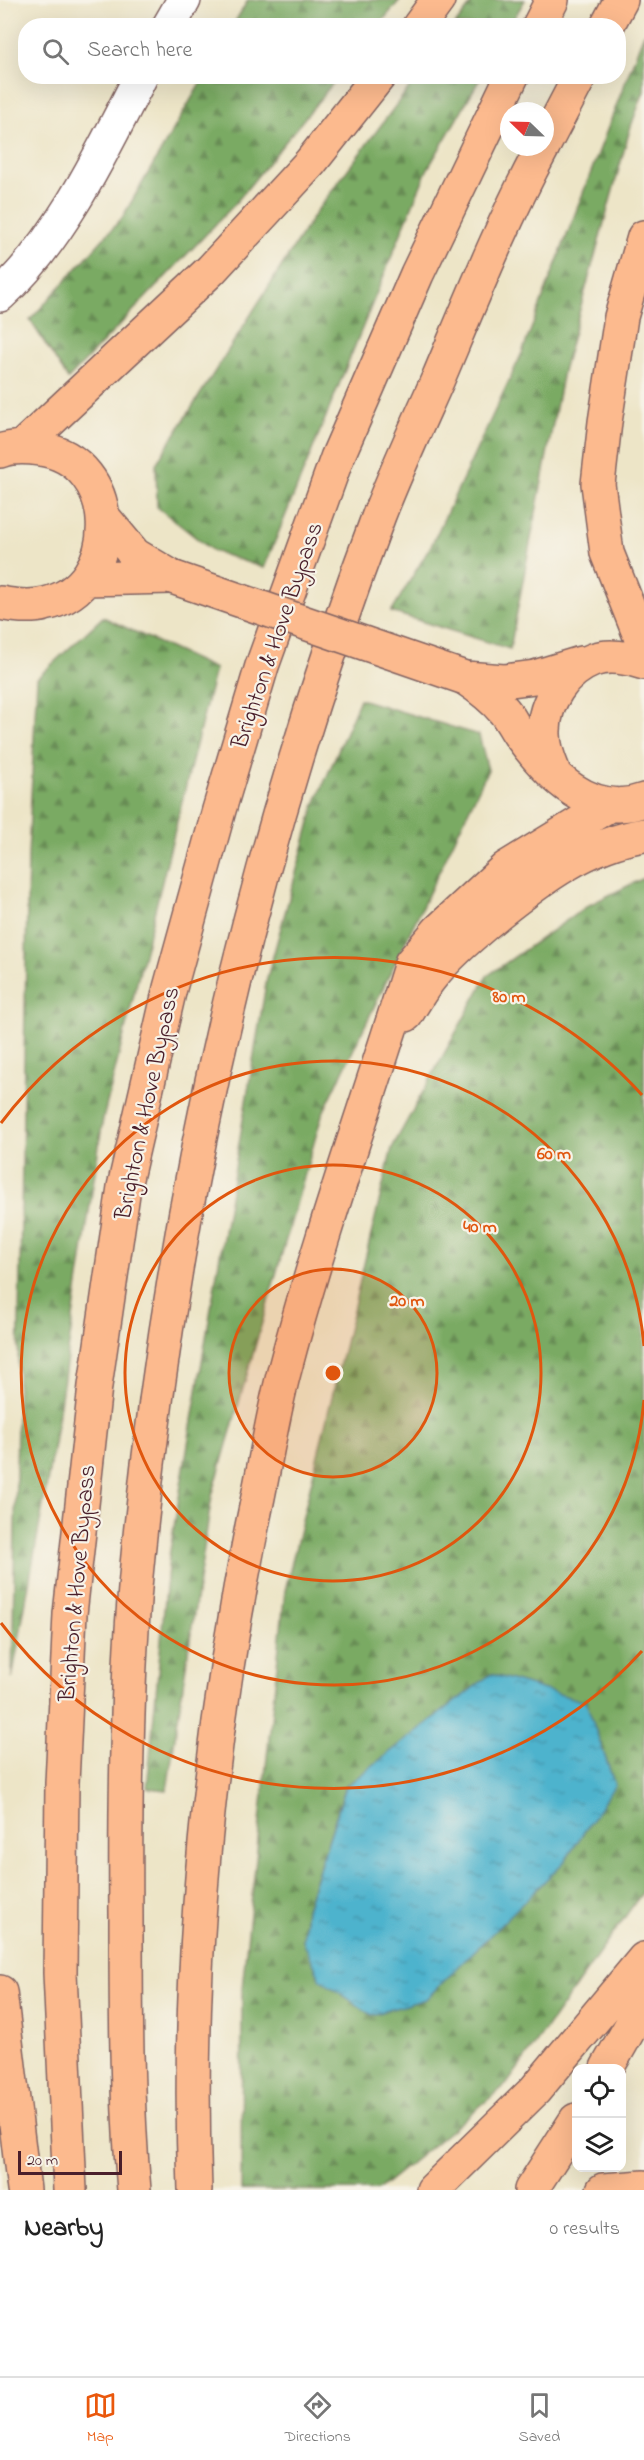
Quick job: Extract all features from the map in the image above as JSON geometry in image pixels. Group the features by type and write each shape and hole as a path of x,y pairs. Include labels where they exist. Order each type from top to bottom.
{"highway":[{"path":"425,18 438,0"},
{"path":"542,18 552,0"},
{"path":"611,18 621,0"},
{"path":"12,449 211,270 310,163 373,84"},
{"name":"Brighton & Hove Bypass","path":"70,2190 60,1973 62,1783 70,1614 95,1386 124,1187 170,988 262,666 337,458 417,274 508,84"},
{"path":"554,126 576,84"},
{"path":"133,2181 126,2006 125,1789 136,1580 160,1367 193,1167 246,933 310,712 380,513 462,321 539,156"},
{"path":"644,237 621,317 598,484 607,553 644,646"},
{"path":"0,603 23,607 46,604 68,594 86,579 98,561 104,540 105,519 99,496 87,475 69,459 47,450 12,449"},
{"path":"105,519 135,555 172,577 465,678 504,681 535,677 594,659 630,658 644,663"},
{"path":"86,579 172,577"},
{"path":"554,774 545,743 546,713 554,694 566,678 594,659"},
{"path":"465,678 491,697 506,713 520,736 569,788 588,800 609,805 632,804 644,800"},
{"path":"194,2177 196,1955 212,1774 240,1582 283,1374 328,1219 411,963 439,930 506,868 609,805"},
{"path":"385,1047 430,978 463,943 488,922 545,876 590,852 644,835"},
{"path":"433,2190 535,2090 644,1959"},
{"path":"0,1992 24,2190"},
{"path":"609,2064 644,2003"},
{"path":"531,2190 572,2126"},
{"path":"603,2190 644,2187"}],"street":[{"path":"174,18 184,0"},
{"path":"0,295 12,285 54,232 103,150 137,84"}],"green space":[{"path":"248,0 400,0 385,18 237,18"},
{"path":"474,0 525,0 514,18 460,18"},
{"path":"644,33 644,91 630,129 563,371 510,649 391,612 432,544 522,353"},
{"path":"200,84 332,84 234,205 68,379 30,320 122,218"},
{"path":"412,84 477,84 427,170 264,568 213,551 157,507 156,464 316,212"},
{"path":"103,617 215,669 103,1119 54,1444 12,1679 28,855 37,678"},
{"path":"360,699 479,735 488,770 322,1115 212,1496 167,1790 147,1788 169,1556 267,978 315,804"},
{"path":"644,878 644,1890 507,2084 378,2190 241,2190 242,1988 285,1591 392,1148 487,976 589,905","holes":["346,1786 303,1941 306,1909"]}],"water":[{"path":"491,1674 586,1702 615,1785 565,1861 426,1999 372,2015 321,1980 303,1941 306,1909 346,1786"}]}
